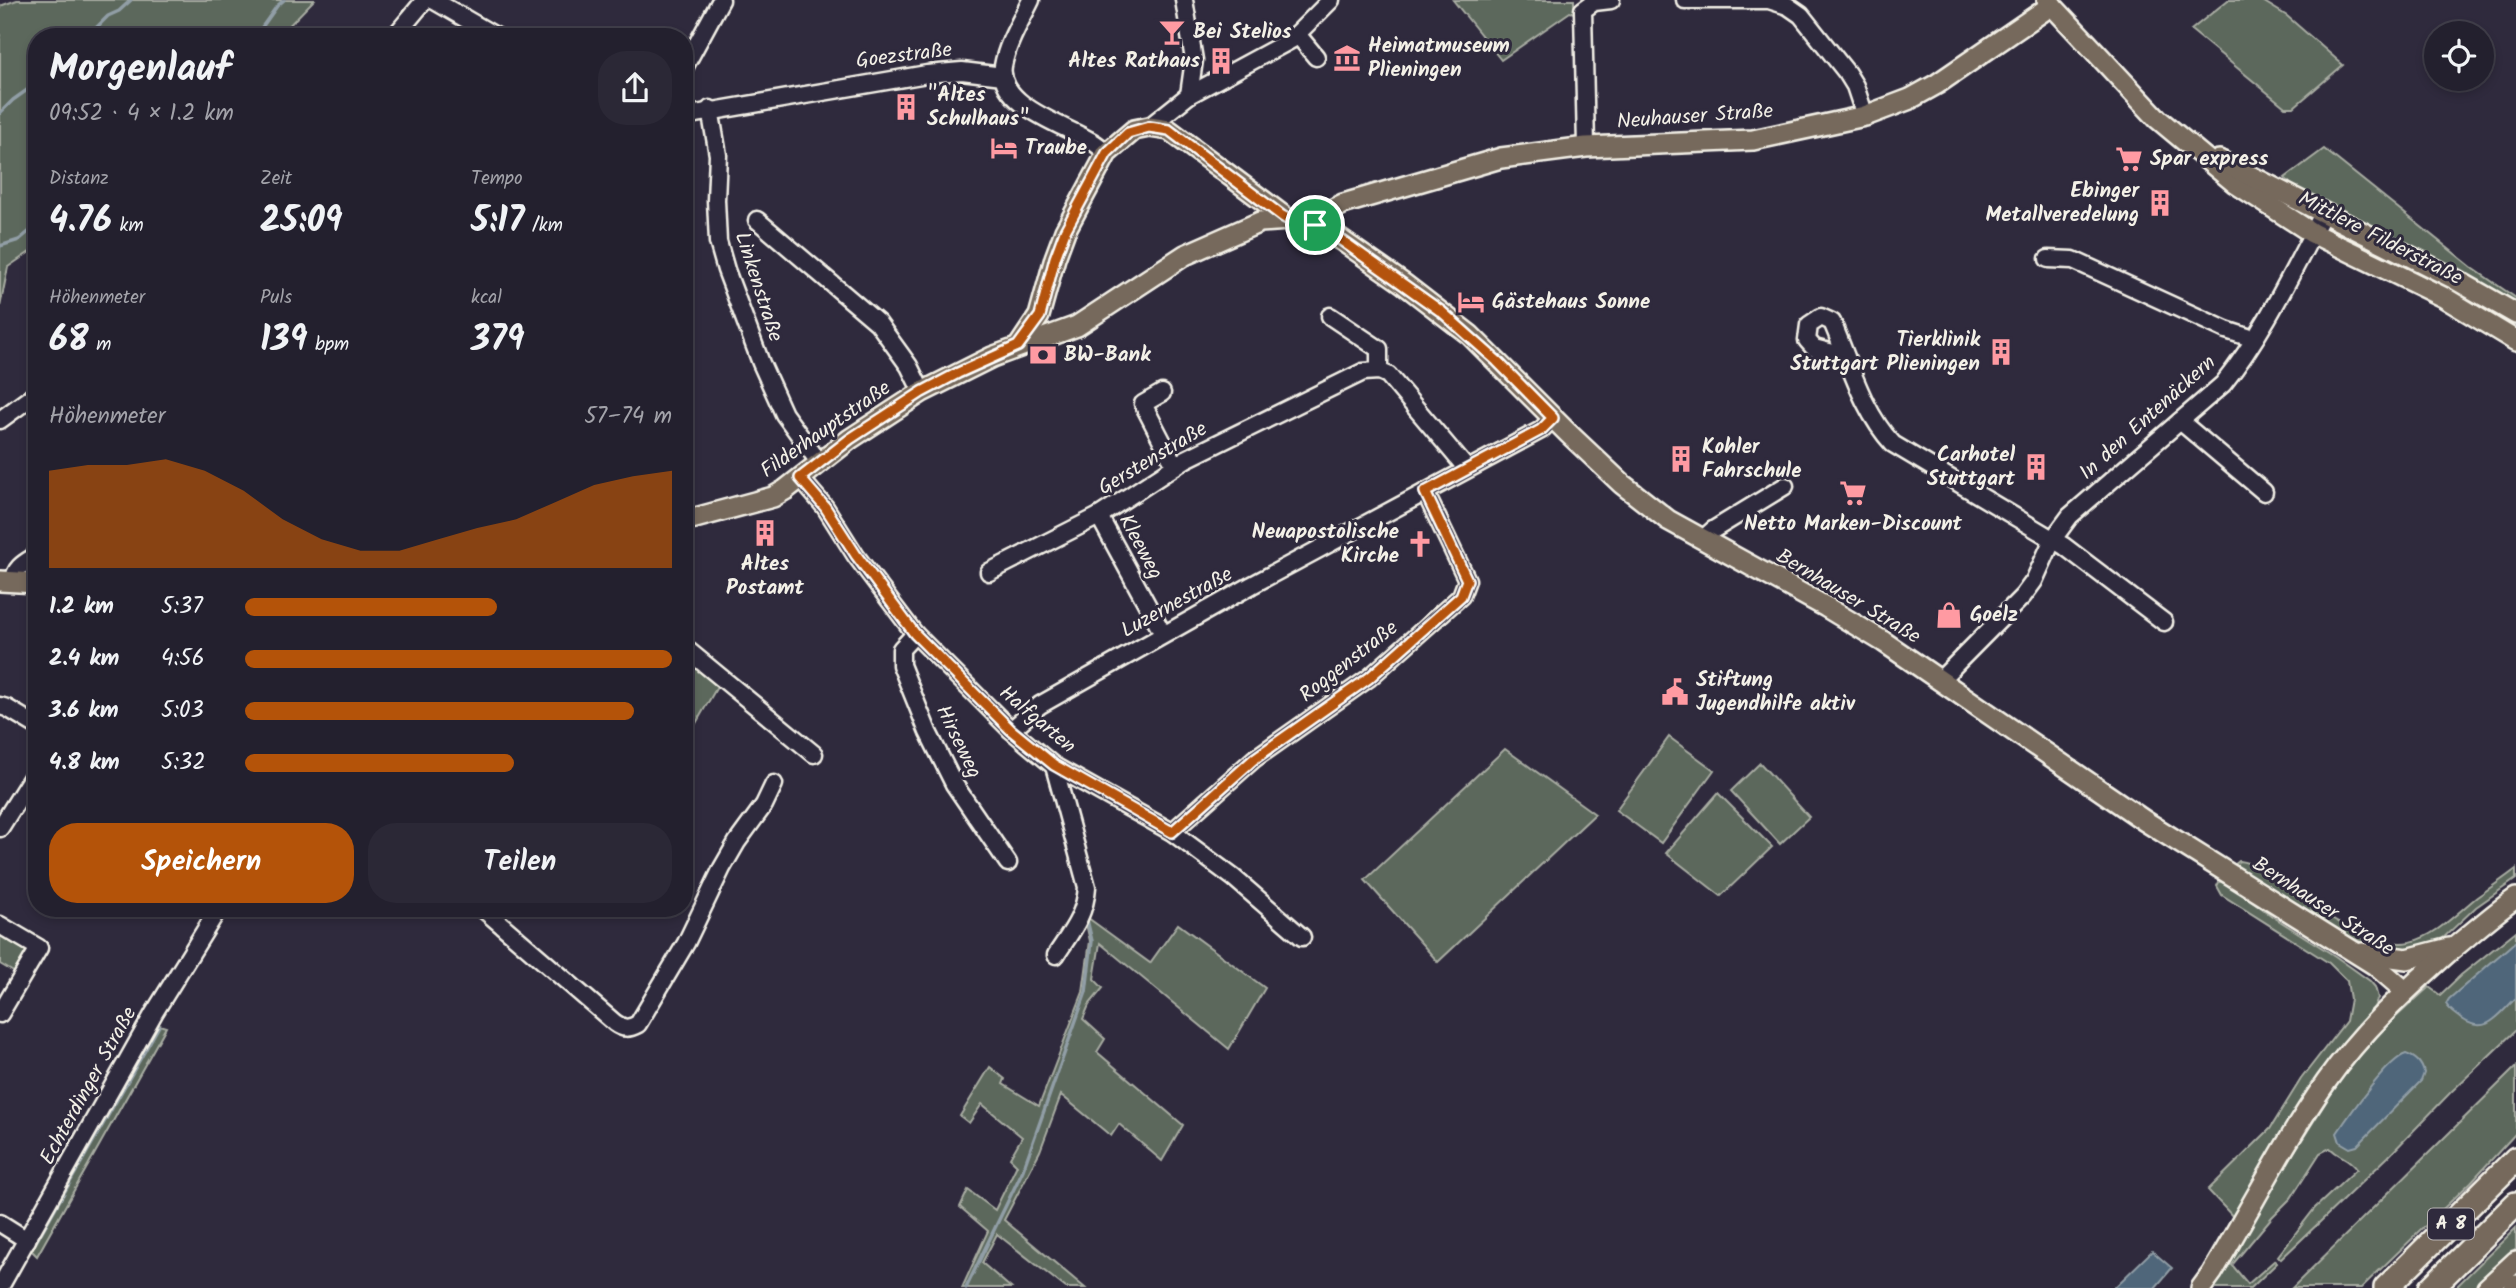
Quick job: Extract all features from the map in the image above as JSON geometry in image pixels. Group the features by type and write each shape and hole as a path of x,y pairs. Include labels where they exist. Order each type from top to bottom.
{"highway":[{"name":"A 8","path":"2386,1288 2516,1159"},
{"name":"A 8","path":"2431,1288 2516,1204"}],"main road":[{"name":"Neuhauser Straße","path":"1315,225 1343,204 1501,158 1586,147 1753,140 1865,116 1910,99 1937,85 2052,2"},
{"name":"Mittlere Filderstraße","path":"2052,2 2158,119 2235,183 2312,233 2445,298 2516,341"},
{"path":"1018,346 1040,316 1065,231 1107,153 1128,133 1149,127 1169,130 1289,220"},
{"name":"Mittlere Filderstraße","path":"2194,147 2463,284 2516,314"},
{"path":"1260,222 1265,203"},
{"name":"Filderhauptstraße","path":"693,519 755,503 779,493 819,462 922,392 1018,346 1061,333 1087,321 1185,255 1260,222 1289,220"},
{"name":"Bernhauser Straße","path":"1289,220 1315,225 1341,240 1451,320 1641,501 1668,520 1884,642 2145,821 2384,971 2405,991"},
{"path":"1040,316 1061,333"},
{"path":"7,581 28,582"},
{"path":"2201,1288 2326,1081 2405,991 2516,898"},
{"path":"2353,951 2407,959 2457,946"},
{"path":"2487,1288 2516,1261"}],"street":[{"path":"402,28 425,0"},
{"path":"433,0 481,28"},
{"path":"693,51 721,0"},
{"path":"1031,0 1008,50 1003,76 1007,88 1031,109 1057,126 1088,139 1107,153"},
{"path":"1184,0 1194,60 1189,95"},
{"path":"1149,127 1189,95 1291,40 1331,0"},
{"path":"1586,147 1583,10 1594,2 1611,0"},
{"path":"1685,0 1769,0 1788,6 1801,15 1847,73 1855,86 1865,116"},
{"path":"1297,34 1315,57"},
{"name":"Goezstraße","path":"693,114 927,74 962,71 1003,76"},
{"path":"1169,130 1172,108"},
{"name":"Linkenstraße","path":"710,110 719,155 716,200 718,242 726,270 761,363 784,414 819,462"},
{"name":"In den Entenäckern","path":"1938,681 2023,596 2034,581 2053,539 2070,516 2223,384 2254,339 2324,212"},
{"path":"757,220 878,323 903,357 922,392"},
{"path":"2048,259 2073,260 2226,330 2254,339"},
{"path":"1330,316 1379,349 1379,371 1388,375 1467,470"},
{"path":"1844,356 1878,428 1893,444 2053,539 2164,622"},
{"name":"Gerstenstraße","path":"989,572 1099,516 1175,466 1363,372 1379,371"},
{"path":"1162,393 1143,404 1175,466"},
{"path":"0,420 28,400"},
{"name":"Luzernestraße","path":"1011,730 1040,705 1163,634 1541,430 1553,418"},
{"path":"2180,421 2264,492"},
{"name":"Halfgarten","path":"800,478 825,507 856,555 915,634 1011,730 1054,765 1172,832 1234,878 1301,937"},
{"path":"1703,539 1713,530 1785,486"},
{"name":"Roggenstraße","path":"1172,832 1254,759 1369,678 1461,596 1467,580 1425,492"},
{"name":"Kleeweg","path":"1099,516 1163,634"},
{"path":"7,581 19,566 28,560"},
{"name":"Hirseweg","path":"915,634 901,649 901,665 923,721 954,784 1008,863"},
{"path":"693,654 814,754"},
{"path":"0,706 28,721"},
{"path":"1054,765 1087,887 1082,914 1056,955"},
{"path":"0,828 28,783"},
{"path":"493,917 621,1027 631,1028 638,1024 686,943 722,868 764,805 774,784"},
{"name":"Echterdinger Straße","path":"0,1287 148,1025 214,917"},
{"path":"0,925 39,948 0,1014"},
{"path":"0,1223 27,1240"}],"green space":[{"path":"17,0 314,0 287,28 28,28 28,253 8,267 0,307 0,6"},
{"path":"1453,0 1574,0 1574,13 1570,12 1501,60"},
{"path":"2228,0 2261,0 2287,16 2343,65 2294,107 2285,107 2191,30"},
{"path":"2324,149 2474,269 2516,298 2516,307 2300,194 2285,178"},
{"path":"693,657 721,680 693,728"},
{"path":"1669,737 1714,770 1661,843 1616,810"},
{"path":"1505,749 1595,814 1438,962 1365,880"},
{"path":"1760,763 1809,817 1780,844 1731,791"},
{"path":"1718,793 1772,847 1721,896 1666,853"},
{"path":"2239,861 2261,869 2293,894 2349,928 2396,943 2410,942 2429,935 2516,869 2516,879 2476,907 2439,942 2420,951 2370,946 2339,932 2233,866"},
{"path":"2225,880 2272,916 2370,981 2378,998 2374,1007 2339,1048 2304,1096 2236,1220 2208,1190 2270,1129 2301,1079 2346,1021 2350,999 2347,981 2329,963 2222,895 2217,886"},
{"path":"1084,915 1150,963 1178,924 1265,988 1229,1049 1100,943 1094,979 1103,988 1089,1005 1083,1019 1105,1039 1097,1052 1183,1125 1162,1161 1119,1124 1111,1136 1061,1095 1040,1151 1004,1220 1085,1288 1066,1288 997,1234 982,1263 1011,1288 962,1288 988,1231 960,1207 968,1190 995,1210 1017,1165 1010,1158 1022,1137 982,1104 969,1123 960,1116 990,1067 1005,1079 1003,1084 1039,1106 1083,992 1090,941"},
{"path":"0,925 39,948 22,977 0,964"},
{"path":"2516,931 2516,1030 2281,1259 2278,1256 2315,1208 2357,1169 2330,1148 2320,1153 2291,1198 2232,1265 2248,1284 2275,1260 2277,1263 2251,1288 2208,1288 2343,1075 2384,1028 2429,987 2440,995"},
{"path":"156,1024 166,1027 37,1256 31,1246"},
{"path":"2516,1067 2516,1133 2471,1182 2361,1288 2292,1288"},
{"path":"2516,1228 2516,1248 2508,1259 2478,1288 2455,1288"}],"water":[{"path":"2516,941 2516,998 2498,1017 2485,1024 2471,1024 2451,1011 2446,1004 2449,999"},
{"path":"2406,1054 2422,1066 2424,1073 2421,1081 2357,1146 2350,1148 2340,1142 2337,1133 2359,1101 2389,1066"},
{"path":"2152,1251 2172,1268 2155,1288 2114,1288"}],"waterway":[{"path":"96,28 131,0"},
{"path":"261,28 284,0"},
{"path":"0,113 28,89"},
{"path":"0,246 19,240 28,232"},
{"path":"966,1288 1023,1170 1086,992 1092,941 1087,920"},
{"path":"36,1242 159,1026"}],"place":[{"name":"Bei Stelios","path":"1172,32"},
{"name":"Heimatmuseum Plieningen","path":"1347,58"},
{"name":"Altes Rathaus","path":"1221,61"},
{"name":"\"Altes Schulhaus\"","path":"906,107"},
{"name":"Traube","path":"1004,148"},
{"name":"Spar express","path":"2129,159"},
{"name":"Ebinger Metallveredelung","path":"2160,203"},
{"name":"Gästehaus Sonne","path":"1471,302"},
{"name":"Tierklinik Stuttgart Plieningen","path":"2001,352"},
{"name":"BW-Bank","path":"1043,355"},
{"name":"Kohler Fahrschule","path":"1681,459"},
{"name":"Carhotel Stuttgart","path":"2036,467"},
{"name":"Netto Marken-Discount","path":"1853,493"},
{"name":"Altes Postamt","path":"765,533"},
{"name":"Neuapostolische Kirche","path":"1420,544"},
{"name":"Goelz","path":"1949,615"},
{"name":"Stiftung Jugendhilfe aktiv","path":"1675,692"}],"route":[{"path":"1159,127 1169,130 1282,216 1315,225 1341,240 1442,312 1470,335 1553,418 1541,430 1425,492 1467,580 1461,596 1369,678 1254,759 1172,832 1054,765 1011,730 915,634 856,555 825,507 800,478 850,439 922,392 1018,346 1040,316 1055,258 1082,197 1107,153 1134,130 1159,127"}]}
